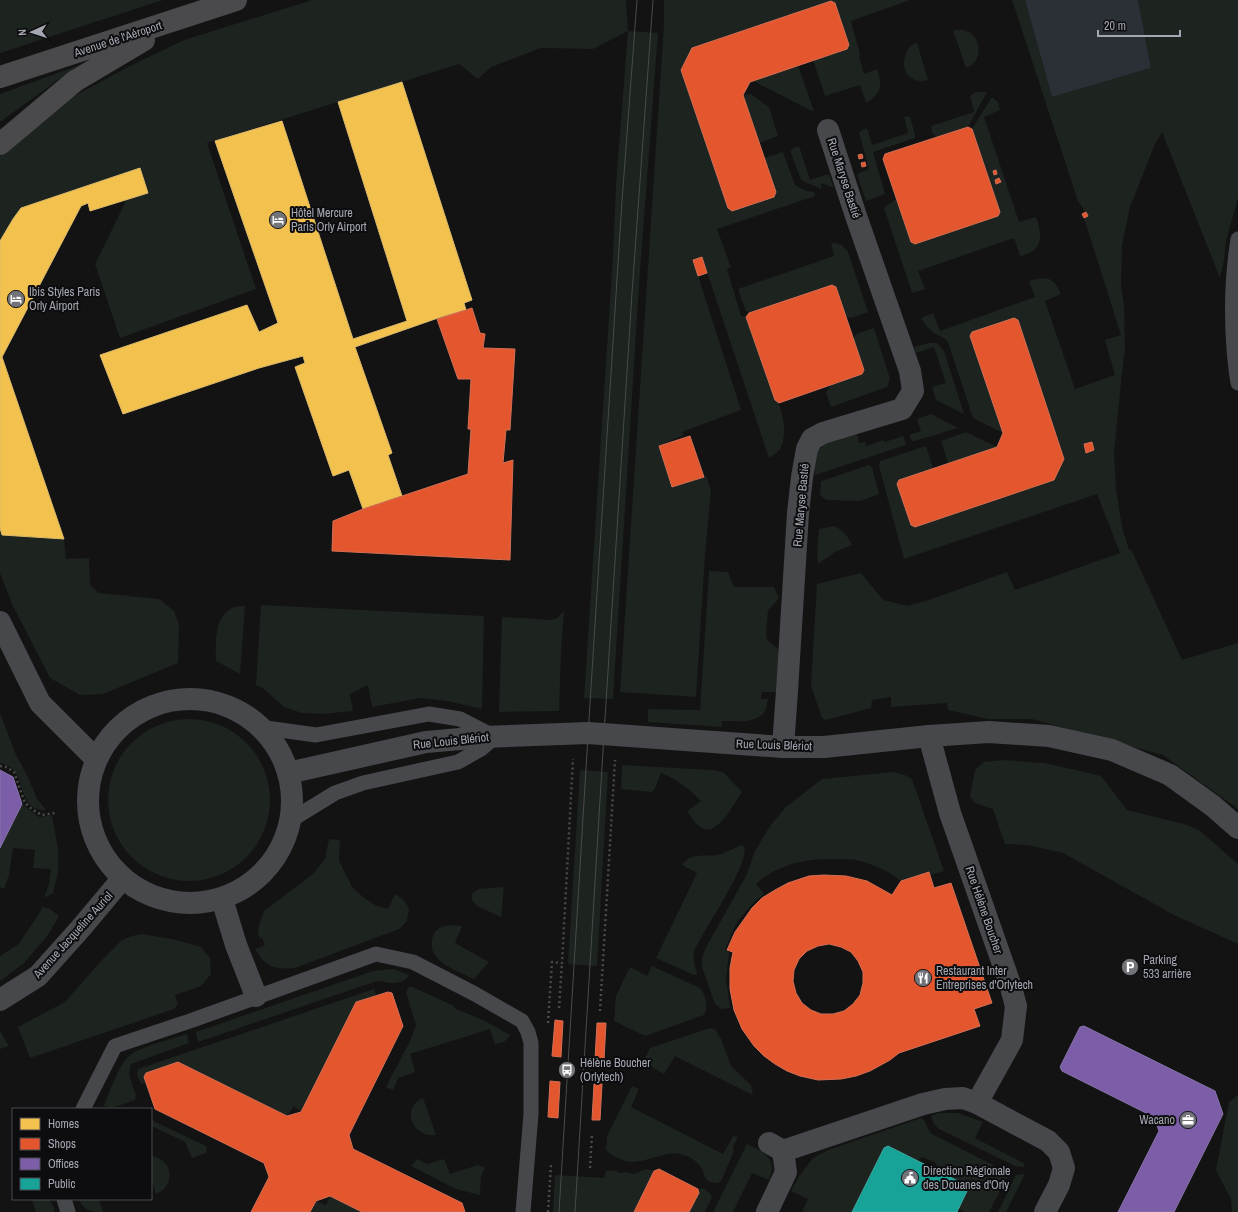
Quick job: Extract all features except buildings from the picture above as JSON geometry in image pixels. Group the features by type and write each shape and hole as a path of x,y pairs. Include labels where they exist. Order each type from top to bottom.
{"highway":[{"name":"Avenue de l'Aéroport","path":"0,77 236,0"},
{"path":"0,144 75,81 178,19"}],"street":[{"name":"Rue Maryse Bastié","path":"783,747 788,691 798,513 807,449 812,439 823,433 902,409 913,391 910,371 828,130"},
{"path":"0,622 40,703 96,758"},
{"path":"191,697 218,700 242,713 259,727 271,738 288,773 292,803 291,820 286,837 275,859 252,883 222,899 189,904 153,898 122,879 101,854 89,823 88,790 96,758 114,731 141,711 172,700 191,697"},
{"name":"Rue Louis Blériot","path":"288,773 426,742 495,737 588,733 783,747 824,747 929,736 989,732 1049,736 1112,750 1170,775 1213,806 1238,828"},
{"name":"Rue Hélène Boucher","path":"929,736 950,813 1010,984 1016,1006 1012,1040 977,1103"},
{"name":"Avenue Jacqueline Auriol","path":"0,1000 38,976 122,879"},
{"path":"222,899 236,945 256,996"},
{"path":"767,1212 786,1172 776,1147 923,1104 945,1099 963,1098 977,1103 1048,1141 1059,1152 1064,1168 1059,1185 1045,1212"}],"lane":[{"path":"1238,239 1234,266 1232,298 1232,330 1238,383"},
{"path":"259,727 316,735 429,714 460,719 495,737 481,750 458,762 363,783 335,793 291,820"},
{"path":"84,1108 115,1046 184,1023 376,954 413,962 475,994 522,1021 528,1032 531,1043 532,1087 523,1212"},
{"path":"64,1200 68,1212"}],"path":[{"path":"559,1008 573,756"},
{"path":"600,1011 615,760"},
{"path":"0,766 6,767 14,772 25,803 33,810 42,814 55,813"},
{"path":"548,1025 552,962 562,963"},
{"path":"590,1168 592,1132"},
{"path":"548,1212 551,1165"}],"shaded area":[{"path":"0,0 163,0 0,53"},
{"path":"312,0 626,0 628,31 593,49 541,48 491,67 478,79 459,64 207,143 256,289 120,338 95,264 127,199 140,168 21,208 0,241 0,150 56,106 128,67 184,40"},
{"path":"664,0 910,0 851,21 864,74 877,69 880,80 878,93 866,103 860,85 825,96 813,60 847,49 849,45 835,3 681,70 728,208 732,210 764,158 783,152 795,185 806,191 814,192 815,196 717,229 731,267 727,269 741,316 746,317 775,399 783,416 784,432 782,446 769,458 702,257 693,260 741,410 682,432 684,435 659,446 672,487 706,476 711,490 705,555 696,697 620,692 664,24"},
{"path":"1012,0 1025,0 1052,97 1151,68 1138,0 1238,0 1238,198 1226,241 1220,278 1162,132 1155,144 1130,207 1122,245 1121,287 1124,305 1125,349 1114,453 1116,489 1122,527 1129,550 1131,549 1182,660 1238,643 1238,809 1163,755 1032,719 988,719 948,710 947,703 891,707 891,697 872,700 871,708 826,720 822,718 811,686 817,584 861,573 883,600 907,606 929,600 1007,572 1015,590 1120,553 1097,494 904,559 879,466 880,461 926,446 933,468 899,480 897,484 911,525 915,527 1054,480 1064,459 1018,320 1014,318 973,332 1003,433 973,418 948,342 930,330 921,318 933,313 940,331 1035,297 1029,281 1045,278 1049,279 1056,284 1061,294 1045,301 1075,389 1115,375 1105,340 1121,335 1084,218 1088,216 1078,201"},
{"path":"1025,0 1138,0 1151,68 1052,97"},
{"path":"953,30 963,30 972,34 978,44 979,50 976,61 966,68"},
{"path":"628,31 658,33 639,285 613,699 584,698 613,255 616,184"},
{"path":"917,43 928,80 916,80 905,71 904,60 907,52 913,44"},
{"path":"798,65 814,112 753,81"},
{"path":"77,66 0,122 0,94"},
{"path":"976,92 987,92 968,127 937,137 932,133 931,126 974,112 970,96"},
{"path":"751,94 769,107 778,136 759,143 743,95"},
{"path":"992,97 998,102 1000,110 984,117 1019,222 1036,217 1040,231 1037,247 1028,254 1020,256 1014,238 918,271 925,289 912,293 884,208 896,199 911,242 915,244 998,216 1000,212 972,129"},
{"path":"904,117 910,117 915,138 873,152 885,194 866,201 857,174 869,169 859,132 867,128 872,145 908,133"},
{"path":"799,146 810,180 828,174 834,188 821,183 821,189 801,180 790,150"},
{"path":"835,243 842,245 848,252 868,312 851,318 845,316 836,287 831,285 749,313 746,311 738,289 834,256 831,244"},
{"path":"874,328 890,379 887,387 831,407 826,393 856,334"},
{"path":"937,343 944,351 964,414 936,400 932,387 946,383 934,347 916,353 914,347"},
{"path":"931,414 958,428 912,441 909,435 921,431 917,419"},
{"path":"966,432 997,447 948,463 941,441"},
{"path":"857,434 859,443 865,442 866,446 903,436 906,445 815,475 816,456 822,447 833,441"},
{"path":"869,465 872,468 879,494 861,501 827,500 820,494 822,481"},
{"path":"835,526 845,534 852,545 835,552 818,564 817,553 819,529"},
{"path":"0,528 3,535 64,539 66,559 89,558 90,585 99,593 159,599 174,611 179,624 178,663 103,694 80,695 50,678 12,604 0,573"},
{"path":"709,571 728,572 734,587 774,587 779,598 768,610 766,635 767,640 777,648 779,652 776,692 762,692 761,699 768,699 765,711 759,717 749,721 722,721 721,727 648,722 648,709 700,710"},
{"path":"261,605 484,616 482,709 447,701 420,698 372,707 368,685 350,694 353,711 323,714 302,713 284,707 263,688 256,685"},
{"path":"245,606 240,674 216,661 216,639 221,618 234,607"},
{"path":"564,611 559,711 499,712 502,617 551,620 557,618"},
{"path":"0,713 16,755 26,773 37,799 46,810 37,809 26,800 15,771 9,766 0,763"},
{"path":"181,719 197,719 213,722 227,728 241,737 252,748 261,762 267,776 270,800 269,816 261,838 252,852 241,863 227,872 213,878 197,881 181,881 165,878 151,872 137,863 126,852 117,838 111,824 108,808 108,792 111,776 117,762 126,748 137,737 151,728 165,722"},
{"path":"1004,760 1045,763 1101,776 1127,810 1184,824 1199,830 1238,864 1238,944 1174,915 1063,853 1028,845 1005,844 993,809 975,803 970,797 975,770 984,762"},
{"path":"622,765 712,770 723,772 742,792 721,822 715,827 704,829 692,819 687,811 701,801 687,788 678,781 661,773 652,792 621,789"},
{"path":"580,770 608,772 597,966 568,964"},
{"path":"894,772 912,779 944,871 930,875 928,872 901,881 886,871 857,860 827,859 794,863 774,871 756,884 764,894 754,902 737,922 725,949 729,953 726,979 730,1008 721,1009 715,1004 702,967 702,958 705,949 746,876 754,853 770,826 786,807 822,779"},
{"path":"22,804 39,817 52,815 58,848 58,872 53,893 44,898 49,884 51,869 33,868 35,850 13,848 9,875 4,889 0,887 0,848"},
{"path":"329,839 340,840 339,861 352,887 375,905 388,909 395,894 404,900 409,909 407,921 399,929 295,968 277,968 272,966 263,960 255,949 265,945 262,938 259,938 258,929 264,911 313,874 325,859"},
{"path":"741,845 744,846 744,854 741,865 727,893 694,950 693,958 697,974 694,975 656,958 697,873 682,865 685,861 689,858 698,856 717,855"},
{"path":"504,887 501,917 477,906 472,900 472,894 478,889"},
{"path":"42,907 50,909 59,916 48,935 24,963 0,981 0,956 19,944"},
{"path":"444,926 462,926 455,943 489,962 474,979 444,964 433,952 432,945 434,933"},
{"path":"142,934 172,939 201,947 210,958 211,974 201,986 175,995 178,1004 174,1009 30,1058 18,1027 65,1002 122,940"},
{"path":"652,966 700,988 706,1001 706,1012 704,1015 645,1036 614,1021 616,996 630,967 647,976"},
{"path":"393,969 409,975 403,981 394,983 377,981 198,1042 196,1032 373,971"},
{"path":"411,986 454,1006 454,1008 485,1021 510,1035 504,1042 495,1044 490,1029 410,1054 415,1072 398,1078 393,1090 386,1087 411,1039 416,1025 406,992"},
{"path":"374,989 376,995 356,1002 301,1112 294,1106 287,1116 178,1062 146,1073 144,1077 146,1083 141,1084 137,1074 138,1069"},
{"path":"710,1028 715,1029 721,1039 731,1066 751,1085 753,1095 675,1056 664,1074 643,1062 650,1048"},
{"path":"0,1031 9,1046 0,1049"},
{"path":"187,1034 189,1043 131,1064 129,1074 136,1096 135,1100 112,1108 104,1106 118,1072 129,1056 140,1049"},
{"path":"632,1086 639,1089 631,1107 723,1154 733,1136 738,1137 733,1147 734,1151 721,1181 717,1183 708,1181 702,1169 693,1159 680,1154 666,1155 639,1162 632,1162 616,1157 606,1150 607,1136"},
{"path":"1238,1095 1238,1212 1232,1212 1231,1199 1216,1170 1229,1102"},
{"path":"423,1098 436,1135 427,1135 420,1132 412,1121 412,1108 416,1102"},
{"path":"939,1113 958,1113 983,1122 975,1138 1025,1164 1023,1167 1015,1166 939,1129 934,1124 931,1116"},
{"path":"921,1118 924,1120 932,1134 1007,1172 1007,1178 989,1212 964,1212 958,1208 968,1189 966,1185 937,1171 936,1163 922,1157 916,1161 888,1146 884,1148 852,1212 802,1212 808,1199 791,1191 800,1175 813,1158 828,1150"},
{"path":"152,1120 204,1145 207,1147 206,1153 192,1158 185,1142 152,1127"},
{"path":"747,1144 763,1152 771,1162 772,1167 769,1180 752,1173 733,1212 713,1212"},
{"path":"152,1156 164,1161 170,1173 167,1186 156,1194 152,1181"},
{"path":"417,1159 427,1164 444,1159 450,1174 478,1165 485,1168 481,1176 480,1195 456,1189 411,1166"},
{"path":"646,1169 654,1171 634,1212 553,1212 555,1175 604,1178 606,1171 614,1170 620,1173 625,1172 634,1174"},
{"path":"1025,1174 1006,1212 998,1212 1016,1175"},
{"path":"701,1188 708,1191 712,1197 705,1212 689,1212"},
{"path":"330,1196 362,1212 310,1212 316,1201 326,1205"},
{"path":"32,1200 50,1200 54,1208 54,1212 36,1212"},
{"path":"80,1200 99,1200 103,1212 88,1210"}],"tram line":[{"path":"559,1212 622,201 637,0"},
{"path":"575,1212 632,293 653,0"}],"place":[{"name":"Hôtel Mercure Paris Orly Airport","path":"278,220"},
{"name":"Ibis Styles Paris Orly Airport","path":"16,299"},
{"name":"Parking 533 arrière","path":"1130,967"},
{"name":"Restaurant Inter Entreprises d'Orlytech","path":"923,978"},
{"name":"Hélène Boucher (Orlytech)","path":"567,1070"},
{"name":"Wacano","path":"1188,1120"},
{"name":"Direction Régionale des Douanes d'Orly","path":"910,1178"}]}
